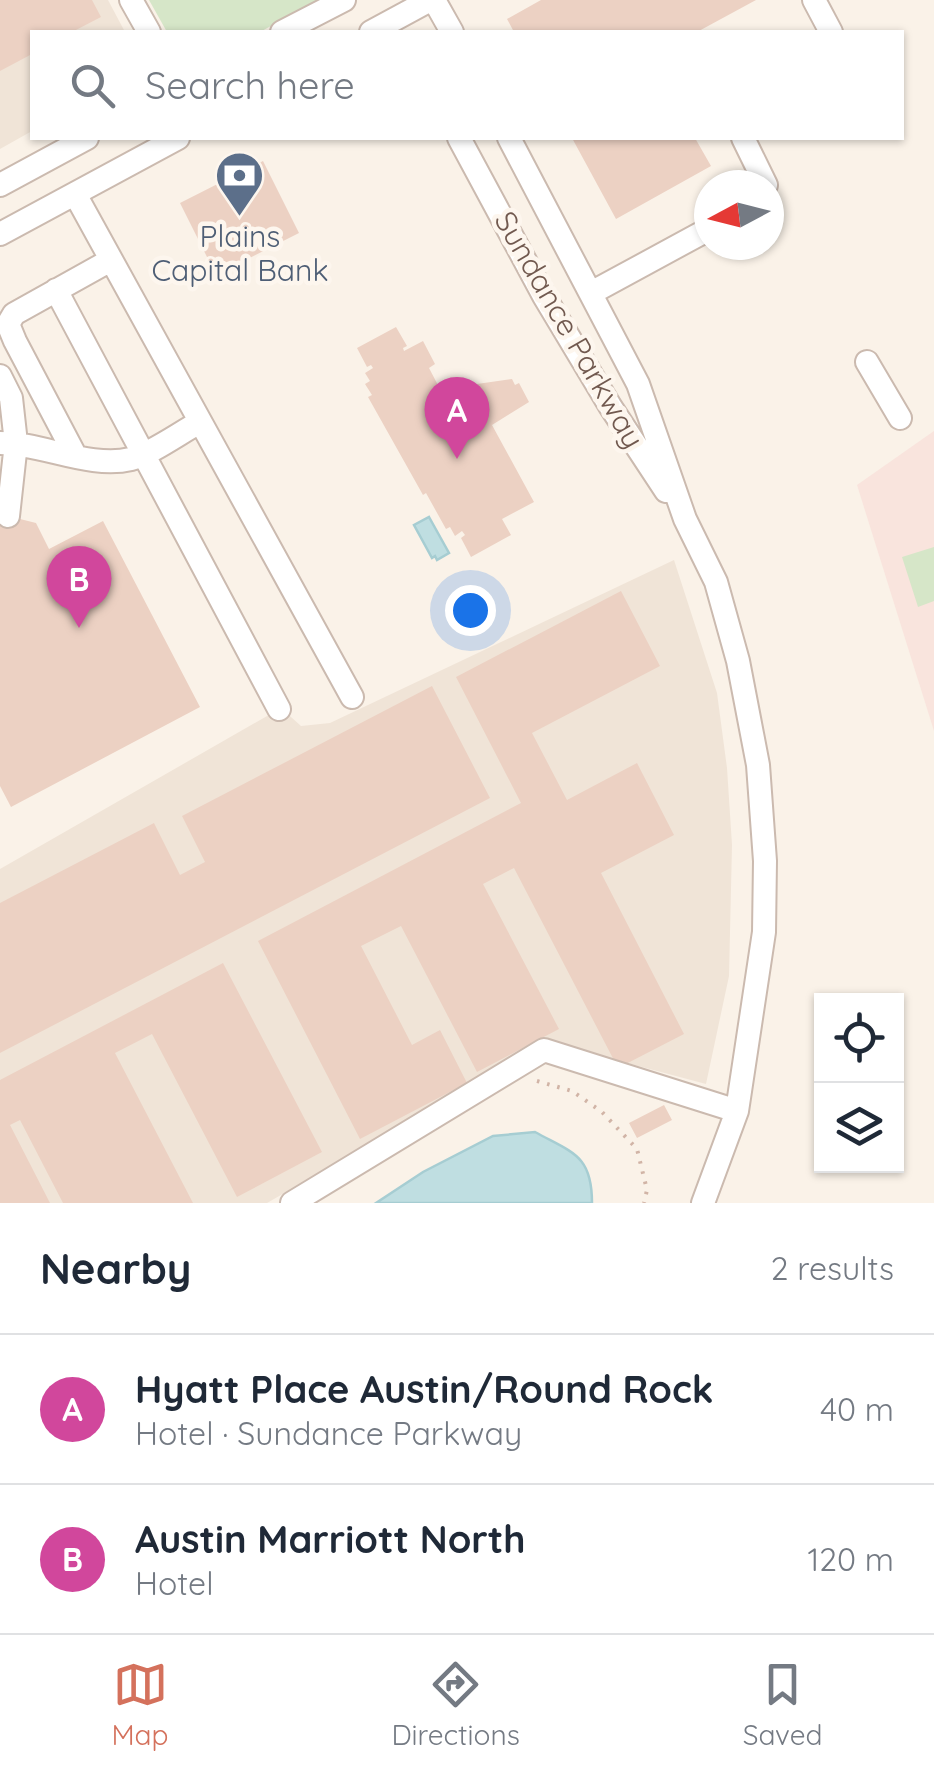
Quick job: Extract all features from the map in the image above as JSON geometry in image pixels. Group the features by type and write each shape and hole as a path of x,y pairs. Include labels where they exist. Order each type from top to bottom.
{"street":[{"path":"131,0 148,30"},
{"path":"286,30 344,0"},
{"path":"394,17 432,0 451,30"},
{"path":"814,0 830,30"},
{"path":"0,186 83,140"},
{"path":"0,234 174,140"},
{"name":"Sundance Parkway","path":"460,140 610,406 685,519"},
{"name":"Sundance Parkway","path":"510,140 638,384 685,519 716,582 738,661 758,765 765,861 764,932 737,1111 704,1203"},
{"path":"744,140 758,170"},
{"path":"75,194 352,698"},
{"path":"591,293 694,237"},
{"path":"76,455 8,324 14,314 111,260"},
{"path":"56,290 279,709"},
{"path":"867,362 900,418"},
{"path":"0,376 11,398 8,516"},
{"path":"8,443 106,462 134,458 200,422"},
{"path":"292,1203 544,1050 737,1111"}],"path":[{"path":"503,1075 572,1091 602,1112 637,1149 647,1190 644,1203"}],"shaded area":[{"path":"0,0 108,0 124,30 30,30 30,132 0,149"},
{"path":"934,431 934,731 857,485"},
{"path":"674,560 717,693 732,845 729,976 706,1084 552,1043 267,1203 0,1203 0,869 281,708 301,726 330,723"}],"green space":[{"path":"149,0 318,0 264,30 166,30"},
{"path":"934,547 934,601 918,607 902,557"}],"water":[{"path":"429,517 449,553 437,560 432,558 414,525"},
{"path":"535,1132 578,1157 588,1175 592,1203 376,1203 423,1172 493,1136"}],"building":[{"path":"0,0 92,0 101,17 76,30 30,30 30,55 0,71"},
{"path":"541,0 756,0 701,30 513,30 507,19"},
{"path":"573,140 696,140 711,166 694,170 694,175 616,219"},
{"name":"Plains Capital Bank","path":"263,161 299,233 216,275 180,203"},
{"path":"396,327 407,346 404,351 423,341 435,364 429,368 457,413 477,384 512,379 515,385 519,383 529,402 492,425 534,502 502,519 511,535 471,557 461,538 465,535 462,531 455,536 450,527 446,529 368,397 372,395 365,384 370,381 365,373 373,368 367,367 357,348"},
{"path":"0,514 36,523 49,549 103,521 200,707 11,807 0,786"},
{"path":"621,591 660,666 532,733 567,800 637,763 674,835 601,873 684,1034 618,1068 514,868 483,884 559,1029 477,1072 401,926 361,946 412,1045 440,1030 467,1083 360,1139 258,941 521,803 456,677"},
{"path":"432,686 490,798 0,1053 0,903 154,823 180,875 205,862 182,816"},
{"path":"223,963 322,1152 237,1197 152,1034 115,1053 193,1203 63,1203 20,1120 10,1125 50,1203 0,1203 0,1080"},
{"path":"664,1105 672,1120 637,1138 629,1123"}],"place":[{"name":"Plains Capital Bank","path":"240,218"},
{"name":"Hyatt Place Austin/Round Rock","path":"457,459"},
{"name":"Austin Marriott North","path":"79,628"}]}
